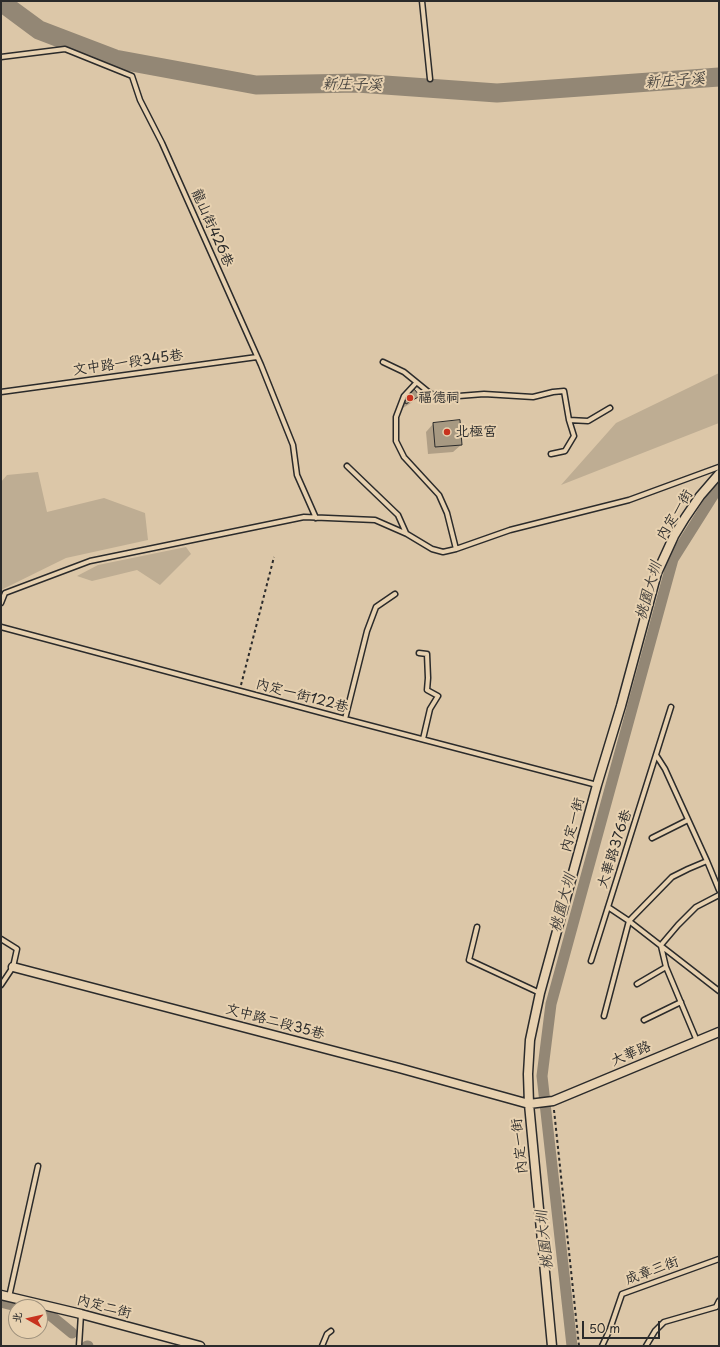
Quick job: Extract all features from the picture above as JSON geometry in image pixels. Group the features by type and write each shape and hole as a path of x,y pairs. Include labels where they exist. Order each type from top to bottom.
{"street":[{"name":"內定一街","path":"552,1346 529,1104 528,1074 530,1040 540,993 597,785 621,706 658,573 674,536 685,518 700,496 719,474"},
{"name":"文中路二段35巷","path":"13,967 399,1068 529,1104"},
{"name":"大華路","path":"529,1104 553,1101 719,1032"},
{"name":"內定二街","path":"5,1296 81,1314 200,1346"}],"lane":[{"path":"422,1 430,79"},
{"name":"龍山街426巷","path":"1,57 65,49 132,76 140,100 162,143 257,357 293,445 297,475 316,518"},
{"name":"文中路一段345巷","path":"1,392 257,357"},
{"path":"383,362 404,372 430,394 446,397 484,394 533,397 564,391 569,420 574,436 565,451 551,454"},
{"path":"416,383 404,396 396,417 396,441 404,457 439,495 447,513 456,549"},
{"path":"569,420 588,421 610,408"},
{"path":"347,466 398,515 407,534"},
{"path":"1,603 5,593 90,561 304,517 375,520 407,534 432,549 443,552 456,549 510,530 629,500 719,467"},
{"path":"346,719 368,631 376,607 395,594"},
{"name":"內定一街122巷","path":"1,626 597,785"},
{"path":"419,653 427,654 427,690 438,696 430,709 423,739"},
{"name":"大華路376巷","path":"671,707 608,907 629,921 719,991"},
{"path":"656,755 665,769 708,861 719,890"},
{"path":"652,838 688,820"},
{"path":"604,1016 629,921 672,877 708,861"},
{"path":"697,1041 666,967 661,946 678,925 696,907 719,895"},
{"path":"591,961 608,907"},
{"path":"477,927 469,960 540,993"},
{"path":"1,939 17,949 13,967 1,985"},
{"path":"637,984 666,967"},
{"path":"644,1020 681,1002"},
{"path":"5,1296 38,1166"},
{"name":"成章三街","path":"602,1346 610,1329 622,1294 719,1259"},
{"path":"646,1346 655,1331 664,1322 716,1307 719,1301"},
{"path":"79,1346 81,1314"},
{"path":"322,1346 331,1331"}],"path":[{"path":"240,690 274,557"},
{"path":"553,1101 578,1346"}],"shaded area":[{"path":"719,373 719,423 561,485 616,423"},
{"path":"38,472 47,512 104,498 145,513 148,540 66,558 1,590 1,482 7,475"},
{"path":"186,547 191,554 160,585 137,570 92,581 77,576 98,565"}],"building":[{"name":"福德祠","path":"414,389 420,396 406,404 403,399 404,396"},
{"name":"北極宮","path":"460,420 462,445 435,447 433,423"}],"waterway":[{"name":"新庄子溪","path":"1,2 39,30 115,59 256,85 357,83 497,93 719,77"},
{"name":"桃園大圳","path":"572,1346 542,1076 551,1004 673,559 714,494 719,489"},
{"path":"1,1302 8,1304"},
{"path":"48,1314 72,1333"}],"place":[{"name":"福德祠","path":"410,398"},
{"name":"北極宮","path":"447,432"}]}
